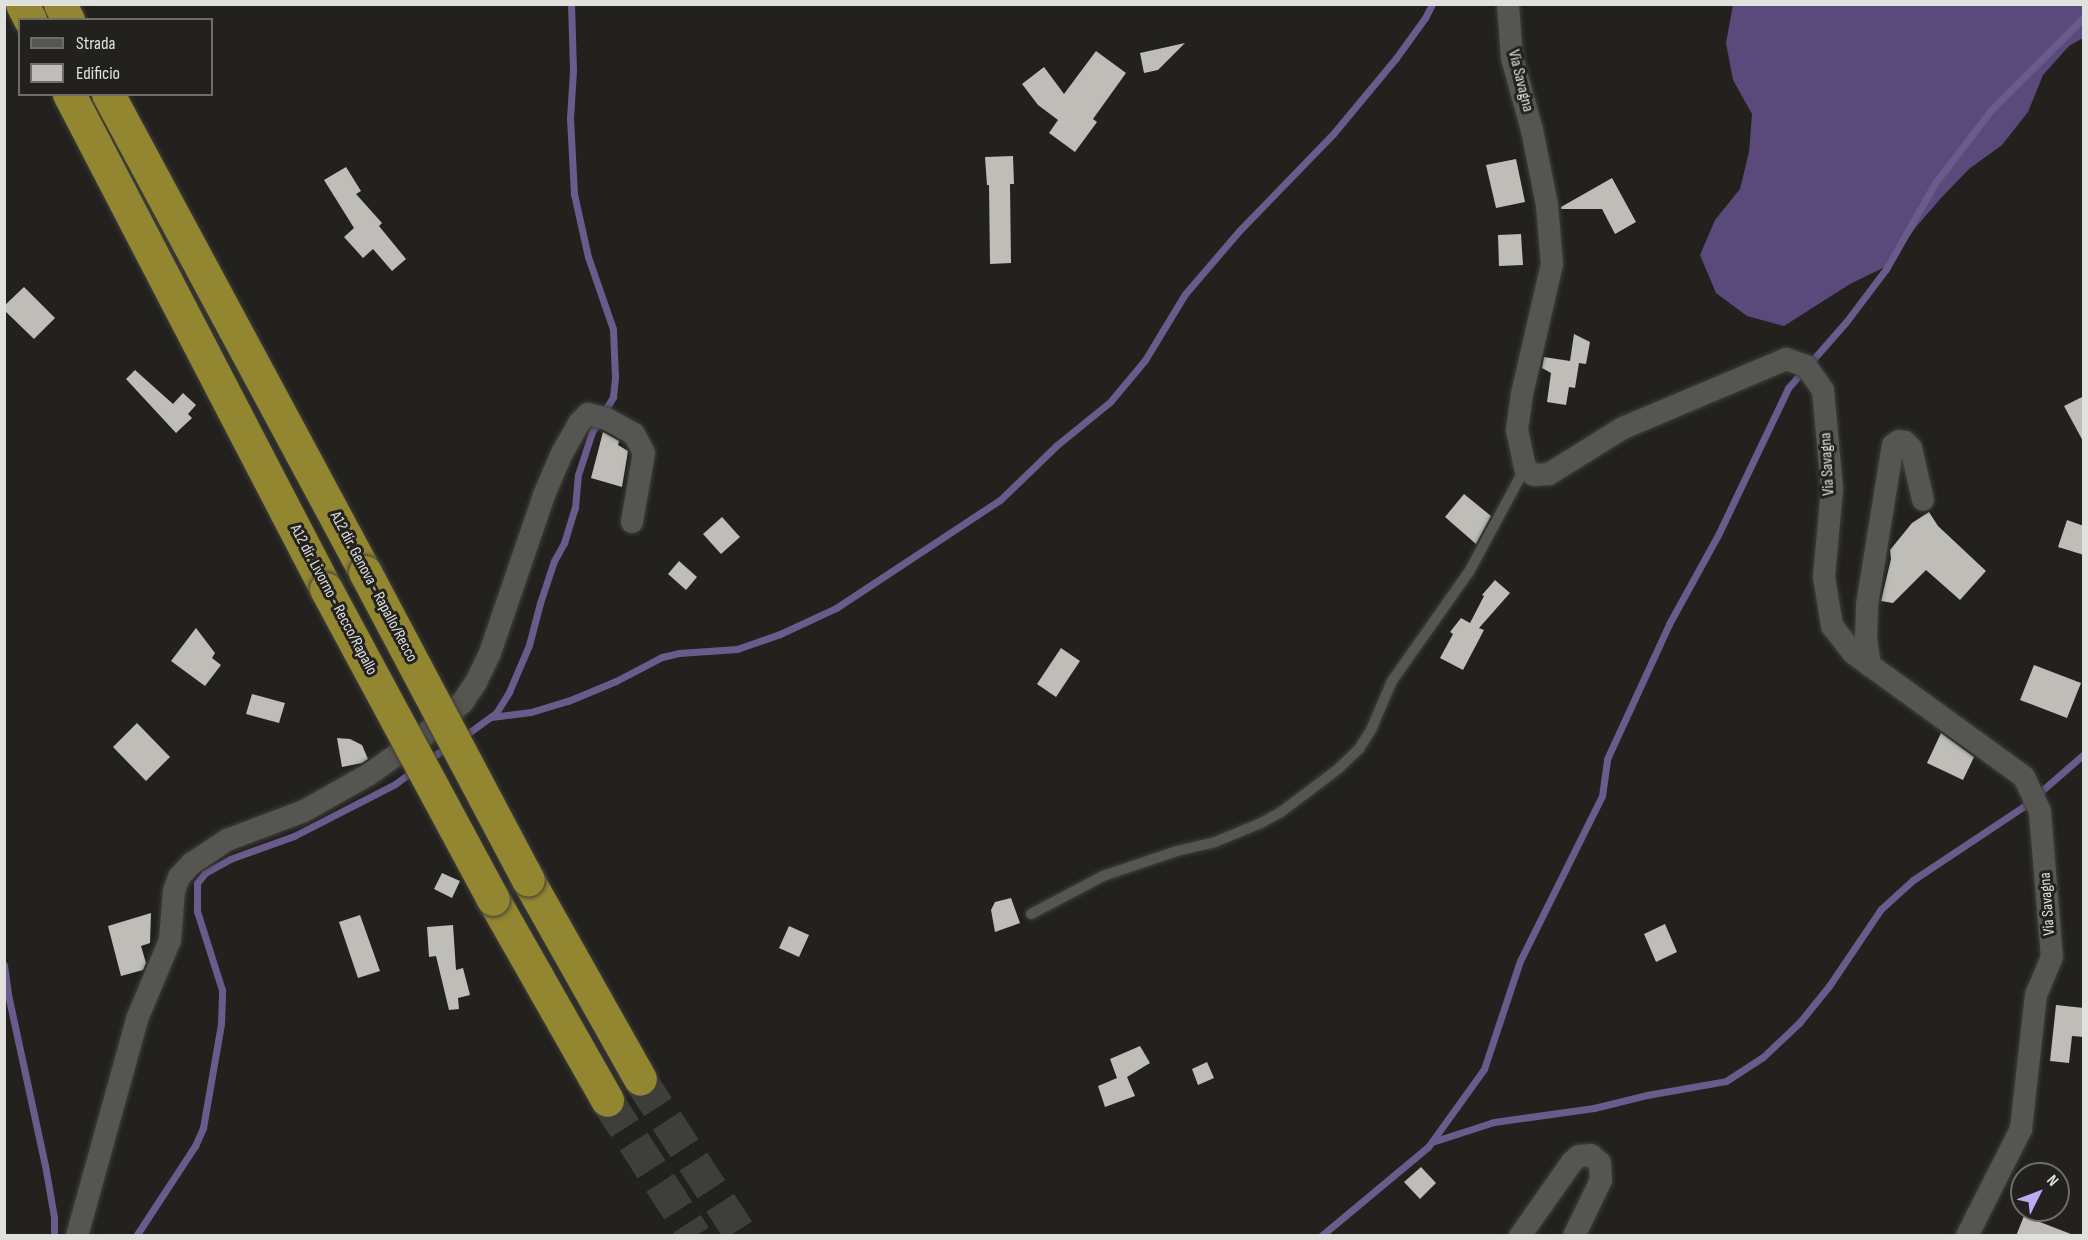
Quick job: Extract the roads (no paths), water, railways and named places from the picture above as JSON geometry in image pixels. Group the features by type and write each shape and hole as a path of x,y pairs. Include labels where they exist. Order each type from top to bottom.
{"highway":[{"path":"22,4 29,18"},
{"path":"60,4 67,18"},
{"name":"A12 dir. Livorno - Recco/Rapallo","path":"70,96 326,589 493,899 607,1100"},
{"name":"A12 dir. Genova - Rapallo/Recco","path":"109,96 528,880 640,1079"}],"street":[{"name":"Via Savagna","path":"1508,4 1512,58 1539,162 1547,205 1552,264 1545,303 1522,394 1517,430 1525,468 1534,475 1549,474 1623,428 1786,359 1806,366 1822,390 1832,489 1824,577 1832,626 1852,653 2024,777 2040,812 2052,957 2036,995 2021,1128 1967,1236"},
{"path":"77,1236 137,1018 170,940 174,891 179,877 191,864 227,840 304,811 368,775 422,737 462,703 476,682 490,652 544,495 562,453 579,423 588,414 607,419 634,434 645,453 632,522"},
{"path":"1870,666 1866,637 1867,605 1893,446 1899,441 1905,442 1911,448 1923,500"},
{"path":"1520,1236 1572,1162 1580,1156 1591,1155 1600,1163 1601,1179 1574,1236"}],"lane":[{"path":"1031,914 1103,876 1177,851 1215,842 1261,823 1281,812 1338,769 1359,749 1371,730 1392,681 1469,572 1525,468"}],"waterway":[{"path":"463,737 496,713 509,692 529,645 554,561 564,543 575,508 578,475 592,432 613,397 615,377 613,329 588,257 574,194 570,118 573,70 571,4"},
{"path":"491,717 531,712 568,701 616,681 662,657 679,653 737,649 780,634 836,608 1000,500 1057,445 1110,402 1145,360 1185,294 1239,231 1333,134 1396,58 1425,18 1432,4"},
{"path":"1321,1236 1428,1147 1484,1069 1520,961 1602,796 1607,759 1669,624 1718,535 1788,388 1846,322 1886,269 1935,183 1991,110 2084,17"},
{"path":"428,760 449,746"},
{"path":"1432,1142 1494,1122 1594,1108 1647,1095 1726,1081 1763,1057 1799,1023 1829,986 1881,909 1913,880 2023,807 2084,754"},
{"path":"136,1236 195,1146 203,1128 221,1024 222,990 197,911 197,883 205,873 230,859 294,836 395,784 414,770"},
{"path":"4,965 9,999 45,1165 54,1217 54,1236"}],"tunnel":[{"path":"640,1079 742,1236"},
{"path":"607,1100 695,1236"}]}
